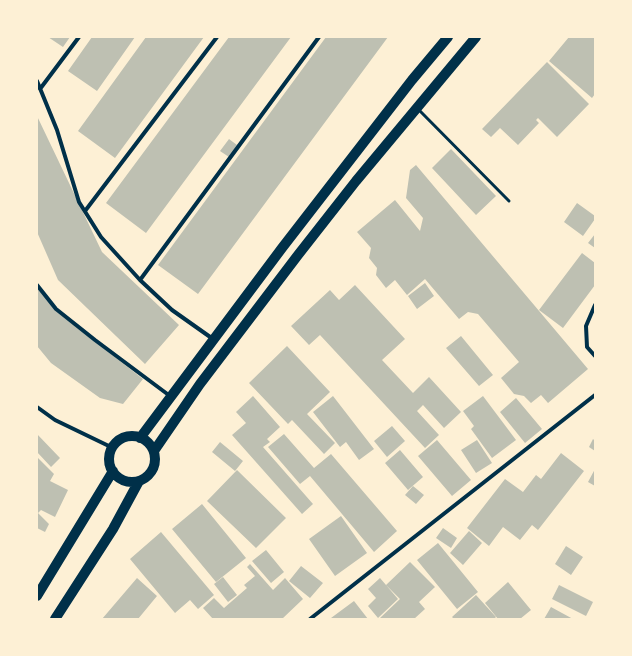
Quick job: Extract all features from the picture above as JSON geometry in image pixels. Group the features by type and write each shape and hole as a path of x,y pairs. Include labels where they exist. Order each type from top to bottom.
{"main road":[{"path":"140,438 213,339 412,80 448,37"},
{"path":"154,451 200,384 298,255 356,181 418,109 476,37"},
{"path":"55,619 113,529 139,481 150,474 153,469 155,457 154,451 146,441 133,437 122,439 113,448 110,460 113,471 117,476 127,481 139,481"},
{"path":"37,596 113,471"}],"street":[{"path":"40,89 79,37"},
{"path":"85,211 216,37"},
{"path":"140,280 319,37"},
{"path":"37,81 57,130 79,202 101,237 140,280 172,310 213,339"},
{"path":"37,285 56,309 94,340 170,396"},
{"path":"595,305 586,326 587,347 595,356"},
{"path":"310,619 595,395"},
{"path":"38,409 54,420 113,448"}],"lane":[{"path":"418,109 509,201"}],"building":[{"path":"48,37 70,37 63,47"},
{"path":"92,37 135,37 97,91 68,71"},
{"path":"146,37 204,37 115,158 78,131"},
{"path":"229,37 291,37 146,233 106,203"},
{"path":"326,37 388,37 198,294 158,265"},
{"path":"569,37 595,37 595,94 592,98 549,61"},
{"path":"547,62 589,104 557,137 538,118 536,120 539,123 518,145 500,128 491,137 482,129"},
{"path":"37,116 102,252 179,325 145,364 58,280 37,232"},
{"path":"229,139 237,145 229,157 220,151"},
{"path":"451,149 496,196 476,215 432,168"},
{"path":"416,165 588,369 548,403 541,395 531,403 524,396 514,394 501,378 519,362 478,314 468,312 459,319 425,279 407,295 395,280 386,288 376,275 377,268 369,258 371,248 357,232 395,200 420,231 423,218 406,198 410,170"},
{"path":"577,203 595,216 595,219 583,236 564,222"},
{"path":"595,234 595,248 588,243"},
{"path":"582,253 595,263 595,285 563,328 539,310"},
{"path":"425,283 434,296 417,309 408,296"},
{"path":"37,285 57,312 143,379 123,404 100,398 51,363 37,346"},
{"path":"355,285 405,339 382,360 413,393 429,377 461,412 444,428 423,405 417,411 439,435 425,448 320,335 309,345 291,326 330,290 339,300"},
{"path":"461,336 493,375 479,386 446,348"},
{"path":"287,346 330,392 307,414 335,443 324,454 292,420 288,424 249,383"},
{"path":"253,396 280,427 267,439 270,442 263,447 313,504 302,514 232,435 246,423 236,412"},
{"path":"333,396 374,449 359,460 346,442 340,447 313,412"},
{"path":"483,396 516,440 492,458 471,429 474,426 463,411"},
{"path":"516,398 542,429 525,443 500,412"},
{"path":"392,426 405,441 387,457 374,441"},
{"path":"37,434 60,458 51,467 37,452"},
{"path":"284,434 314,468 331,454 397,531 374,552 310,476 300,484 268,447"},
{"path":"593,439 595,441 595,451 589,447"},
{"path":"437,440 471,480 452,496 418,456"},
{"path":"477,440 492,463 476,473 461,450"},
{"path":"220,442 243,461 235,471 212,452"},
{"path":"400,450 423,477 408,490 385,463"},
{"path":"561,453 584,471 538,530 532,525 520,540 503,527 489,546 467,528 505,479 523,492 536,475 541,479"},
{"path":"37,457 54,474 50,481 68,490 55,517 41,510 38,513 49,524 45,532 37,528"},
{"path":"595,469 595,486 588,482"},
{"path":"237,470 286,518 256,548 207,501"},
{"path":"413,486 424,495 416,504 405,495"},
{"path":"202,504 246,558 216,582 172,529"},
{"path":"341,516 367,553 335,576 309,539"},
{"path":"443,528 457,538 451,548 436,538"},
{"path":"469,531 482,543 463,565 450,553"},
{"path":"161,532 214,595 198,609 190,600 175,613 130,559"},
{"path":"438,543 478,592 457,609 417,560"},
{"path":"566,546 583,557 571,575 555,564"},
{"path":"266,550 284,572 271,583 252,561"},
{"path":"410,562 435,587 419,602 425,609 414,619 380,618 400,599 386,585"},
{"path":"250,564 273,590 285,578 303,599 282,619 213,619 203,608 214,598 224,608 247,588 244,585 255,576 247,567"},
{"path":"301,566 323,583 310,598 289,581"},
{"path":"223,577 237,595 228,602 214,584"},
{"path":"137,578 157,596 138,619 102,619"},
{"path":"380,578 398,599 378,618 368,606 376,598 368,589"},
{"path":"508,582 531,610 520,619 498,619 485,603"},
{"path":"559,585 593,602 586,616 552,599"},
{"path":"476,595 496,617 494,619 454,619 452,617"},
{"path":"354,601 368,619 331,618"},
{"path":"551,607 573,619 544,619"}]}
